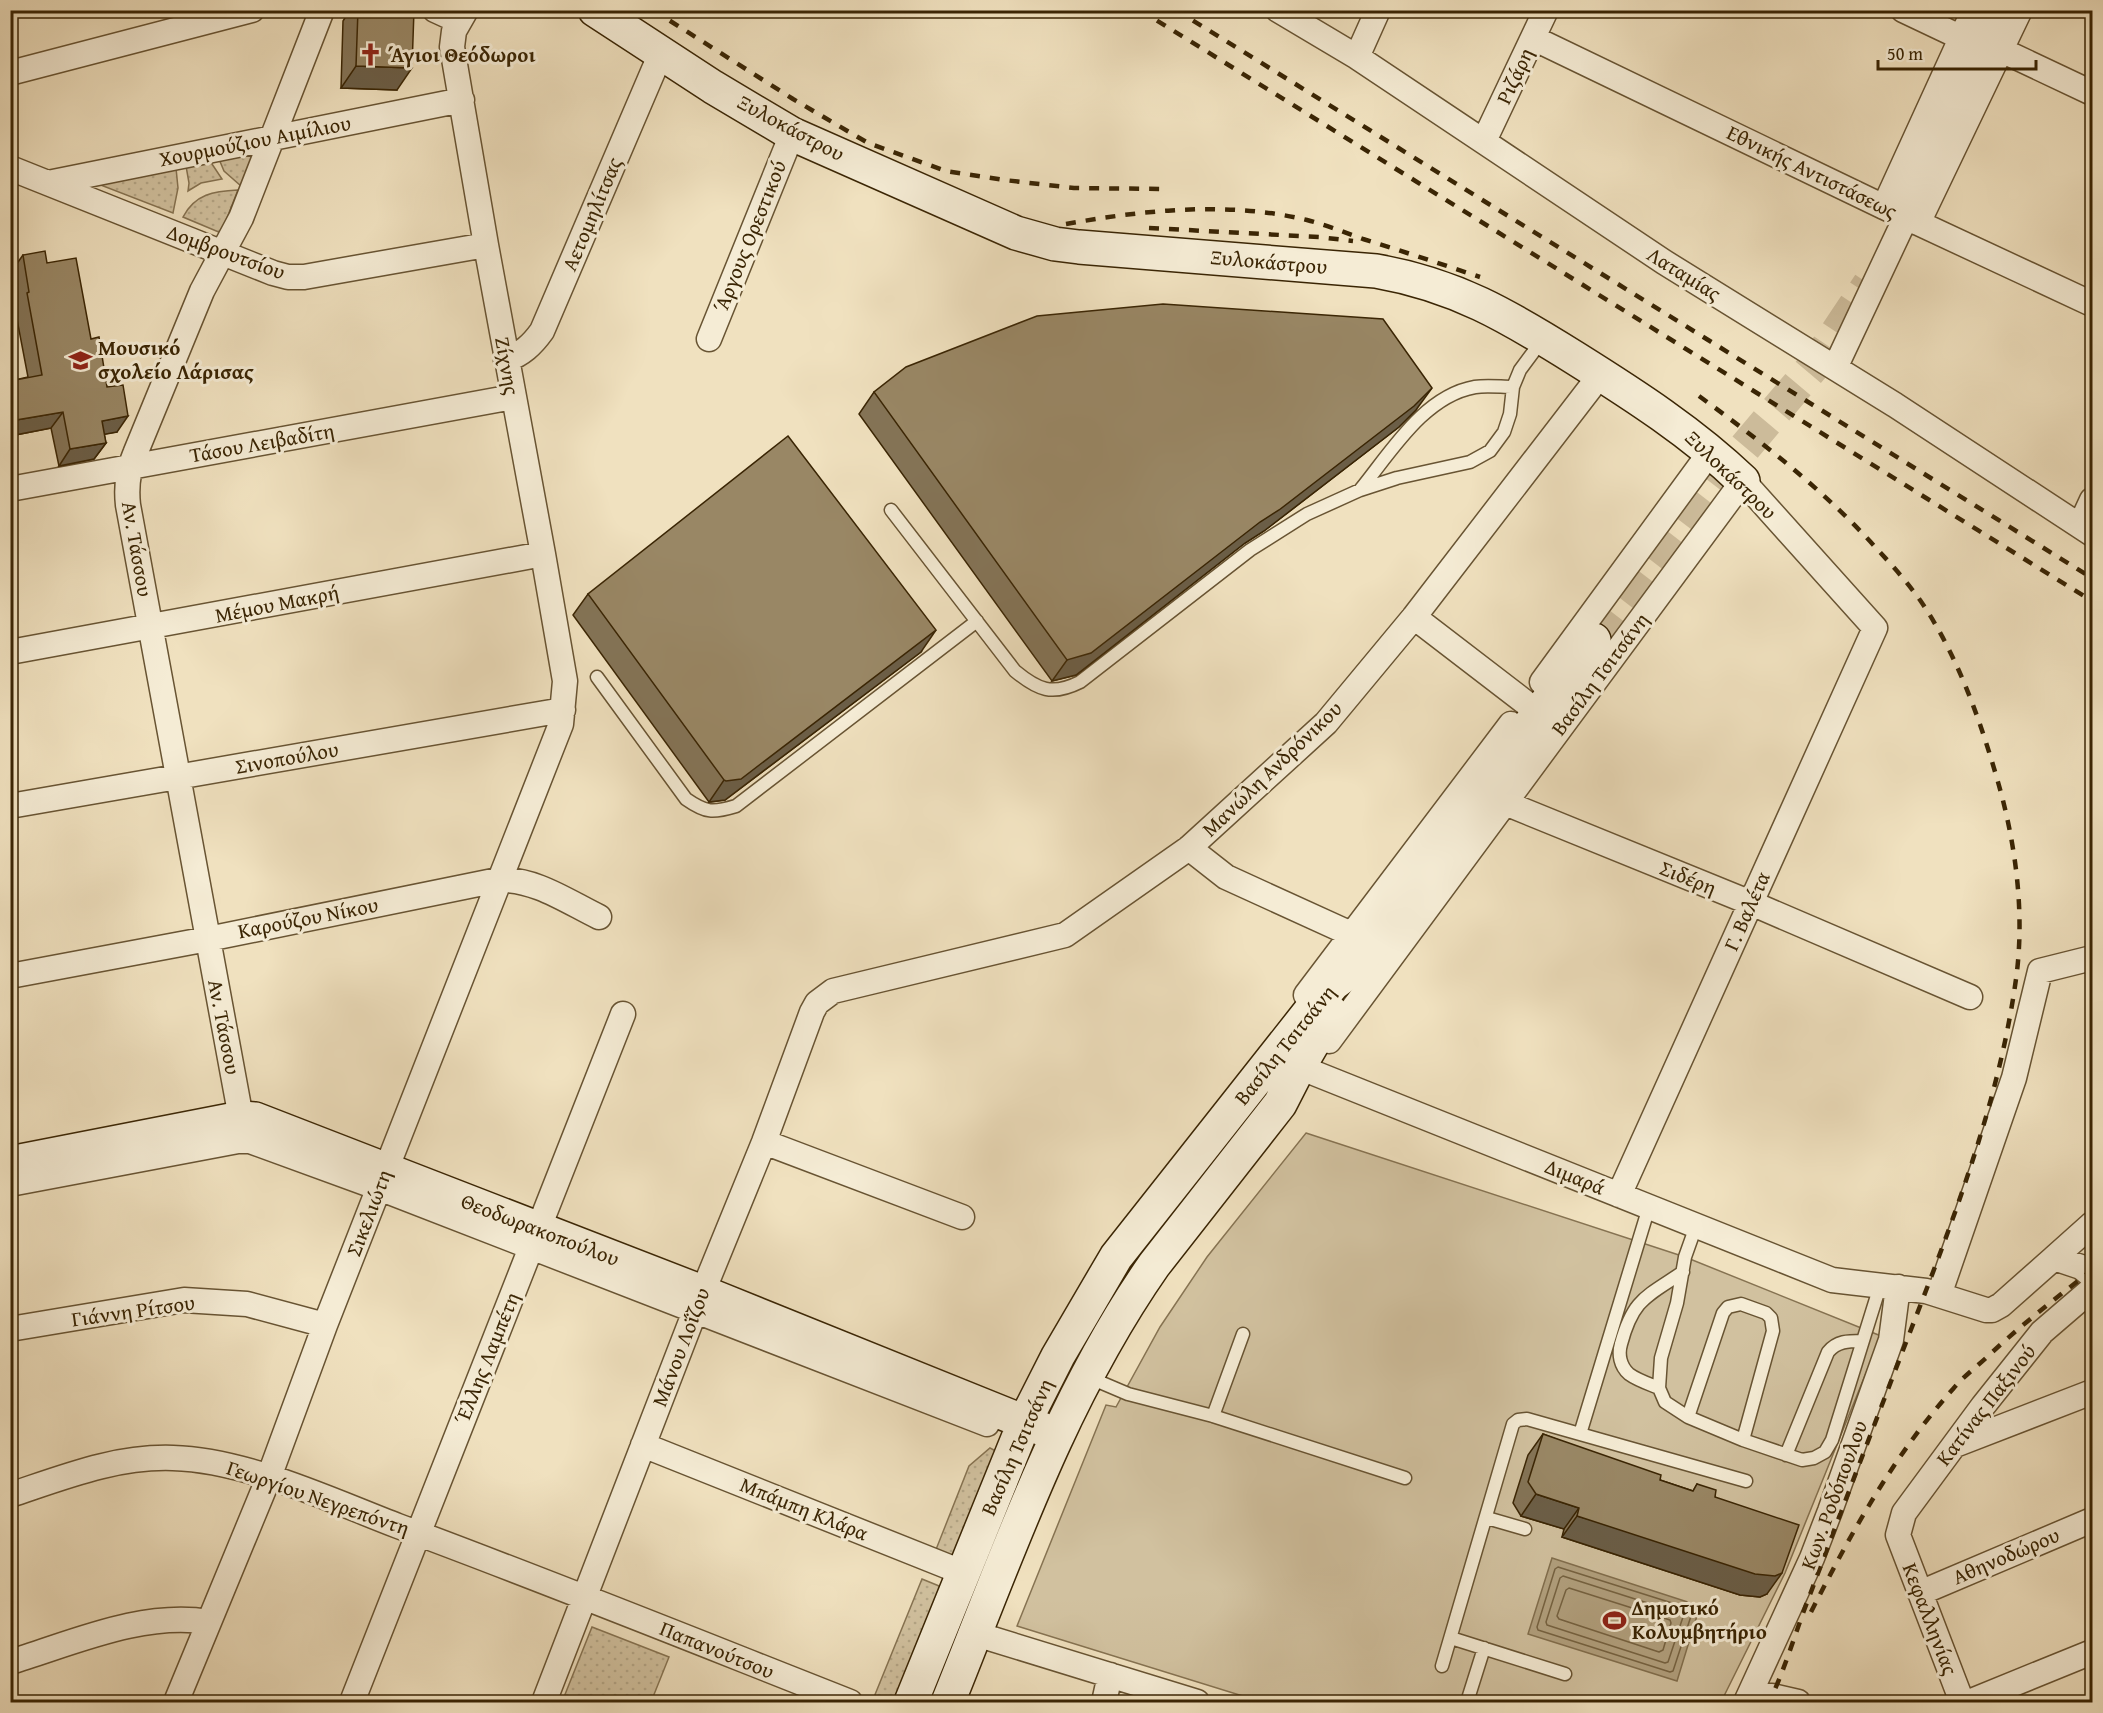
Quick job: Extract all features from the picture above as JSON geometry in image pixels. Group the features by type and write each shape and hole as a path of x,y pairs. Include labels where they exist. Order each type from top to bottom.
{"street":[{"path":"10,73 252,10"},
{"name":"Αν. Τάσσου","path":"241,1118 128,505 127,486 130,467 202,291 241,218 321,10"},
{"path":"435,10 463,16"},
{"name":"Ξυλοκάστρου","path":"595,10 792,134 1016,233 1039,240 1079,247 1360,269 1394,274 1463,295 1544,338 1673,422 1711,451 1743,482 1875,628"},
{"name":"Λαταμίας","path":"1278,10 1357,57 1664,262 1835,368 2086,530"},
{"path":"1357,57 1378,10"},
{"name":"Ριζάρη","path":"1484,141 1546,10"},
{"path":"1904,10 1962,38"},
{"path":"1905,210 1962,38 1974,10"},
{"path":"1835,368 1998,10"},
{"path":"1905,210 2001,50 2020,10"},
{"name":"Ζίχνης","path":"463,16 453,37 452,47 565,681 562,717"},
{"name":"Εθνικής Αντιστάσεως","path":"1533,38 1905,210 2092,304"},
{"path":"2001,50 2092,93"},
{"name":"Αετομηλίτσας","path":"506,360 520,355 542,331 661,53"},
{"name":"Χουρμούζιου Αιμίλιου","path":"48,183 462,100"},
{"name":"Άργους Ορεστικού","path":"709,339 792,134"},
{"name":"Δομβρουτσίου","path":"10,168 281,275 296,277 486,245"},
{"name":"Μανώλη Ανδρόνικου","path":"824,996 1065,935 1190,848 1326,723 1414,617 1601,374"},
{"name":"Τάσου Λειβαδίτη","path":"10,489 513,397"},
{"path":"1296,1062 1286,1028 1293,1014 1711,451"},
{"name":"Βασίλη Τσιτσάνη","path":"911,1702 1021,1429 1058,1356 1116,1257 1296,1062 1333,1033 1743,482"},
{"path":"2086,530 2092,500"},
{"name":"Μέμου Μακρή","path":"10,652 543,554"},
{"path":"1414,617 1526,703"},
{"name":"Γ. Βαλέτα","path":"1619,1195 1875,628"},
{"name":"Βασίλη Τσιτσάνη","path":"948,1702 1056,1434 1136,1292 1280,1104 1296,1062 1333,984 1352,970 1389,925 1518,740 1594,640"},
{"name":"Σινοπούλου","path":"10,806 562,717"},
{"name":"Σικελιώτη","path":"176,1702 269,1477 325,1325 562,717"},
{"name":"Σιδέρη","path":"1505,803 1751,903 1970,997"},
{"path":"1190,848 1226,877 1351,934"},
{"name":"Καρούζου Νίκου","path":"10,976 208,939 498,880 528,883 599,916"},
{"path":"1939,1295 2014,1078 2040,971 2092,958"},
{"name":"Μάνου Λοΐζου","path":"544,1702 698,1302 764,1142 812,1012 824,996"},
{"name":"Έλλης Λαμπέτη","path":"352,1702 623,1014"},
{"name":"Διμαρά","path":"1296,1062 1832,1280 1926,1291 1983,1310 1992,1310 2001,1305 2054,1258"},
{"name":"Θεοδωρακοπούλου","path":"10,1163 241,1118 255,1119 383,1179 534,1239 1021,1429 1056,1434"},
{"path":"10,1184 238,1141 250,1141 383,1179"},
{"path":"764,1142 962,1217"},
{"path":"2092,1224 2054,1258 2081,1267 2092,1275"},
{"name":"Κων. Ροδόπουλου","path":"1748,1699 1812,1558 1891,1340 1889,1286"},
{"name":"Κατίνας Παξινού","path":"1898,1535 1904,1513 2043,1332 2092,1289"},
{"name":"Γιάννη Ρίτσου","path":"10,1329 184,1300 247,1304 325,1325"},
{"path":"1954,1445 2092,1392"},
{"name":"Μπάμπη Κλάρα","path":"643,1445 964,1574"},
{"name":"Γεωργίου Νεγρεπόντη","path":"10,1495 85,1469 108,1464 157,1458 203,1460 269,1477 584,1597"},
{"name":"Αθηνοδώρου","path":"1920,1593 2092,1520"},
{"name":"Κεφαλληνίας","path":"1898,1535 1962,1702"},
{"name":"Παπανούτσου","path":"584,1597 850,1702"},
{"path":"10,1662 141,1622 173,1618 209,1622"},
{"path":"976,1634 1197,1702"},
{"path":"1969,1702 2092,1652"},
{"path":"1104,1702 1110,1676"},
{"name":"Κων. Ροδόπουλου","path":"1748,1699 1772,1696 1798,1702"}],"lane":[{"path":"891,510 1015,671 1030,683 1046,690 1065,690 1080,682 1250,550 1307,514 1360,490 1397,478 1470,462 1490,451 1504,432 1510,414 1513,387 1520,370 1544,338"},
{"path":"1360,490 1428,410 1453,393 1477,386 1513,387"},
{"path":"597,677 686,799 701,810 718,811 736,806 977,621"},
{"path":"1580,1434 1649,1207"},
{"path":"1696,1226 1685,1257 1677,1303 1661,1358 1659,1388 1665,1402 1688,1417 1743,1440 1802,1460 1814,1458 1824,1452 1832,1440 1862,1341 1889,1286"},
{"path":"1659,1388 1629,1373 1621,1364 1619,1350 1628,1319 1635,1307 1645,1297 1683,1272"},
{"path":"1688,1417 1728,1307 1741,1304 1766,1313 1771,1318 1773,1331 1743,1440"},
{"path":"1213,1416 1243,1334"},
{"path":"1786,1455 1828,1352 1840,1343 1862,1341"},
{"path":"1087,1377 1128,1394 1213,1416 1405,1478"},
{"path":"1442,1666 1514,1424 1518,1420 1527,1419 1746,1481"},
{"path":"1487,1518 1525,1529"},
{"path":"1451,1638 1565,1674"},
{"path":"1467,1702 1484,1648"}],"shaded area":[{"path":"254,153 241,186 224,171 219,159"},
{"path":"210,161 222,179 201,183 188,191 186,166"},
{"path":"176,168 178,188 173,213 98,184"},
{"path":"238,190 221,233 183,217 193,203 206,195"},
{"path":"1244,1114 1251,1119 1057,1408 1049,1404 1086,1328 1149,1235"},
{"path":"1306,1133 1685,1257 1881,1336 1785,1573 1721,1702 1262,1702 1017,1626 1106,1405 1116,1407 1160,1327 1207,1257"},
{"path":"990,1448 1000,1453 957,1561 935,1552 969,1466"},
{"path":"922,1579 944,1588 898,1702 872,1702"},
{"path":"592,1627 669,1657 651,1702 562,1702"}],"water":[{"name":"Δημοτικό Κολυμβητήριο","path":"1552,1558 1700,1606 1677,1681 1528,1634"}],"building":[{"path":"358,10 414,10 412,68 356,66"},
{"path":"45,251 47,263 76,258 91,339 99,337 107,387 123,385 128,416 102,421 106,443 70,449 63,412 10,421 10,381 42,375 27,293 29,292 23,255"},
{"path":"1163,304 1383,319 1432,388 1414,406 1091,653 1067,660 874,392 906,367 1037,316"},
{"path":"788,436 936,630 741,779 726,781 588,594"},
{"path":"1543,1434 1661,1475 1660,1480 1693,1491 1697,1484 1716,1490 1715,1497 1799,1525 1782,1573 1775,1576 1755,1574 1577,1516 1579,1508 1536,1494 1528,1482"}],"tunnel":[{"path":"1594,640 1714,484 1817,362 1869,284"}],"railway":[{"path":"653,10 793,99 868,143 946,171 1074,188 1167,189"},
{"path":"1140,10 2092,601"},
{"path":"1176,10 2092,578"},
{"path":"1066,224 1126,215 1186,210 1217,209 1277,214 1321,224 1480,277"},
{"path":"1149,228 1319,237 1353,241"},
{"path":"1699,396 1769,450 1836,507 1857,527 1920,600 1956,665 1991,758 2010,830 2019,905 2019,954 2008,1028 1997,1076 1969,1172 1769,1702"},
{"path":"1811,1612 1875,1496 1932,1414 1969,1373 2025,1323 2092,1270"}],"place":[{"name":"Άγιοι Θεόδωροι","path":"370,55"},
{"name":"Μουσικό σχολείο Λάρισας","path":"80,360"},
{"name":"Δημοτικό Κολυμβητήριο","path":"1614,1620"}]}
